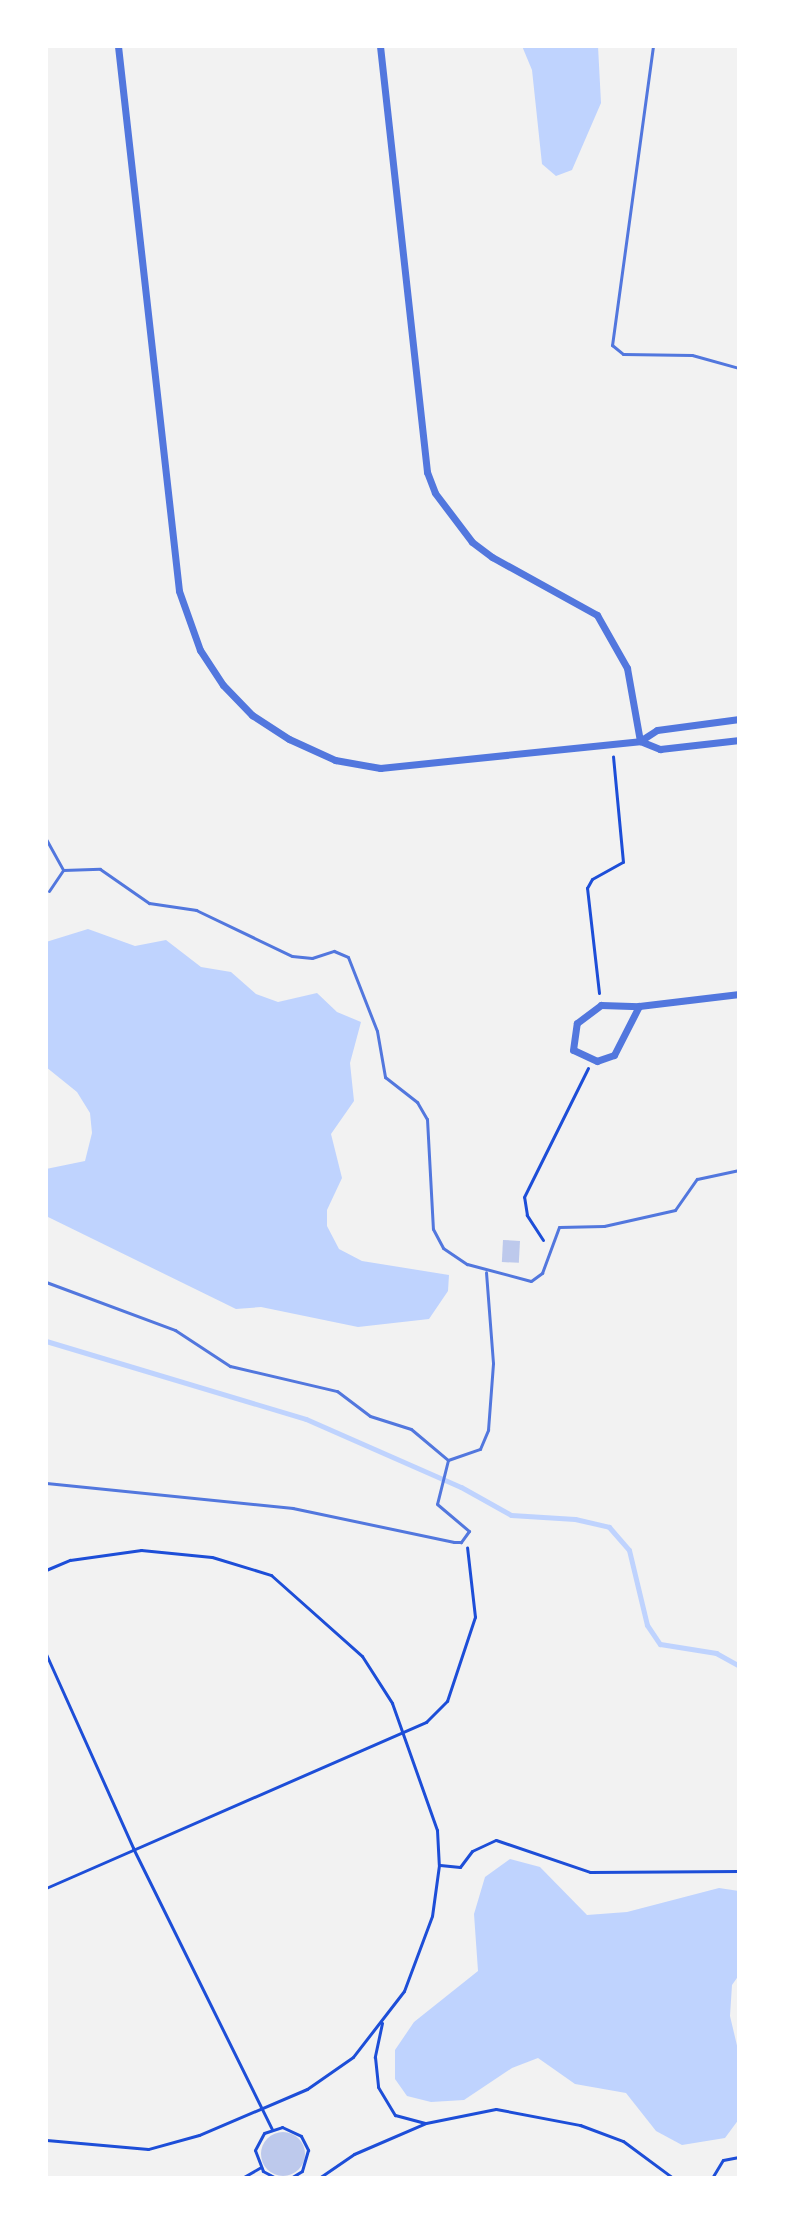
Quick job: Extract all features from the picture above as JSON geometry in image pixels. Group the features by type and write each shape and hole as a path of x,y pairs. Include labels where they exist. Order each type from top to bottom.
{"street":[{"path":"118,46 176,572 183,608 210,667 238,701 269,727 311,751 355,765 402,769 640,741 657,730 739,719"},
{"path":"380,46 427,472 435,493 472,542 492,557 597,615 627,668 640,741"},
{"path":"640,741 660,749 739,740"},
{"path":"639,1006 614,1055 590,1060 573,1050 573,1037 584,1013 601,1005 639,1006 739,994"}],"lane":[{"path":"653,46 612,345 623,354 692,355 739,368"},
{"path":"46,839 63,870"},
{"path":"49,891 63,870"},
{"path":"63,870 107,871 149,903 196,910 292,956 312,958 334,951 348,957 377,1031 385,1077 417,1102 427,1119 433,1229 449,1255 486,1272 531,1281 542,1273 559,1227 604,1226 675,1210 697,1179 739,1170"},
{"path":"448,1460 480,1449 488,1430 493,1363 486,1272"},
{"path":"46,1282 175,1330 230,1366 337,1391 370,1416 411,1429 448,1460"},
{"path":"46,1483 293,1508 461,1542 467,1526 442,1512 439,1490 448,1460"}],"path":[{"path":"601,1005 587,888 592,879 623,862 612,744"},
{"path":"549,1251 527,1215 524,1197 590,1060"},
{"path":"46,1888 426,1722 447,1701 475,1617 467,1547"},
{"path":"46,1570 70,1560 141,1550 212,1557 271,1575 362,1656 392,1703 437,1830 439,1865 432,1916 404,1991 353,2057 307,2089 199,2135 148,2149 46,2140"},
{"path":"46,1654 133,1848 272,2129"},
{"path":"439,1865 460,1867 472,1851 496,1840 590,1872 739,1871"},
{"path":"382,2020 375,2057 378,2087 395,2115 426,2123"},
{"path":"319,2178 354,2154 426,2123 496,2109 580,2125 623,2141 673,2178"},
{"path":"276,2178 261,2167 258,2140 272,2129 293,2130 306,2142 307,2159 298,2177 291,2178"},
{"path":"712,2178 723,2160 739,2157"},
{"path":"242,2178 261,2167"}],"water":[{"path":"522,46 598,46 601,103 572,170 556,176 542,164 532,70"},
{"path":"88,929 135,946 166,940 201,967 231,972 256,994 278,1002 317,993 337,1012 361,1022 350,1063 354,1101 331,1134 342,1178 327,1210 327,1226 339,1249 362,1261 449,1275 448,1291 429,1319 358,1327 261,1307 236,1309 46,1216 46,1169 85,1161 92,1133 90,1113 77,1092 46,1067 46,942"},
{"path":"510,1859 540,1867 587,1915 627,1912 719,1888 739,1891 739,1975 732,1985 730,2016 739,2054 739,2119 725,2138 682,2145 656,2131 626,2093 575,2084 538,2058 512,2068 464,2100 431,2102 407,2096 395,2079 395,2050 414,2022 478,1971 474,1914 485,1877"}],"building":[{"path":"503,1240 520,1241 519,1263 502,1262"},
{"path":"283,2132 298,2139 305,2154 298,2169 283,2176 268,2169 261,2154 268,2139"}],"waterway":[{"path":"46,1341 306,1419 461,1487 511,1515 575,1519 609,1527 629,1550 647,1625 660,1644 716,1653 739,1666"}]}
